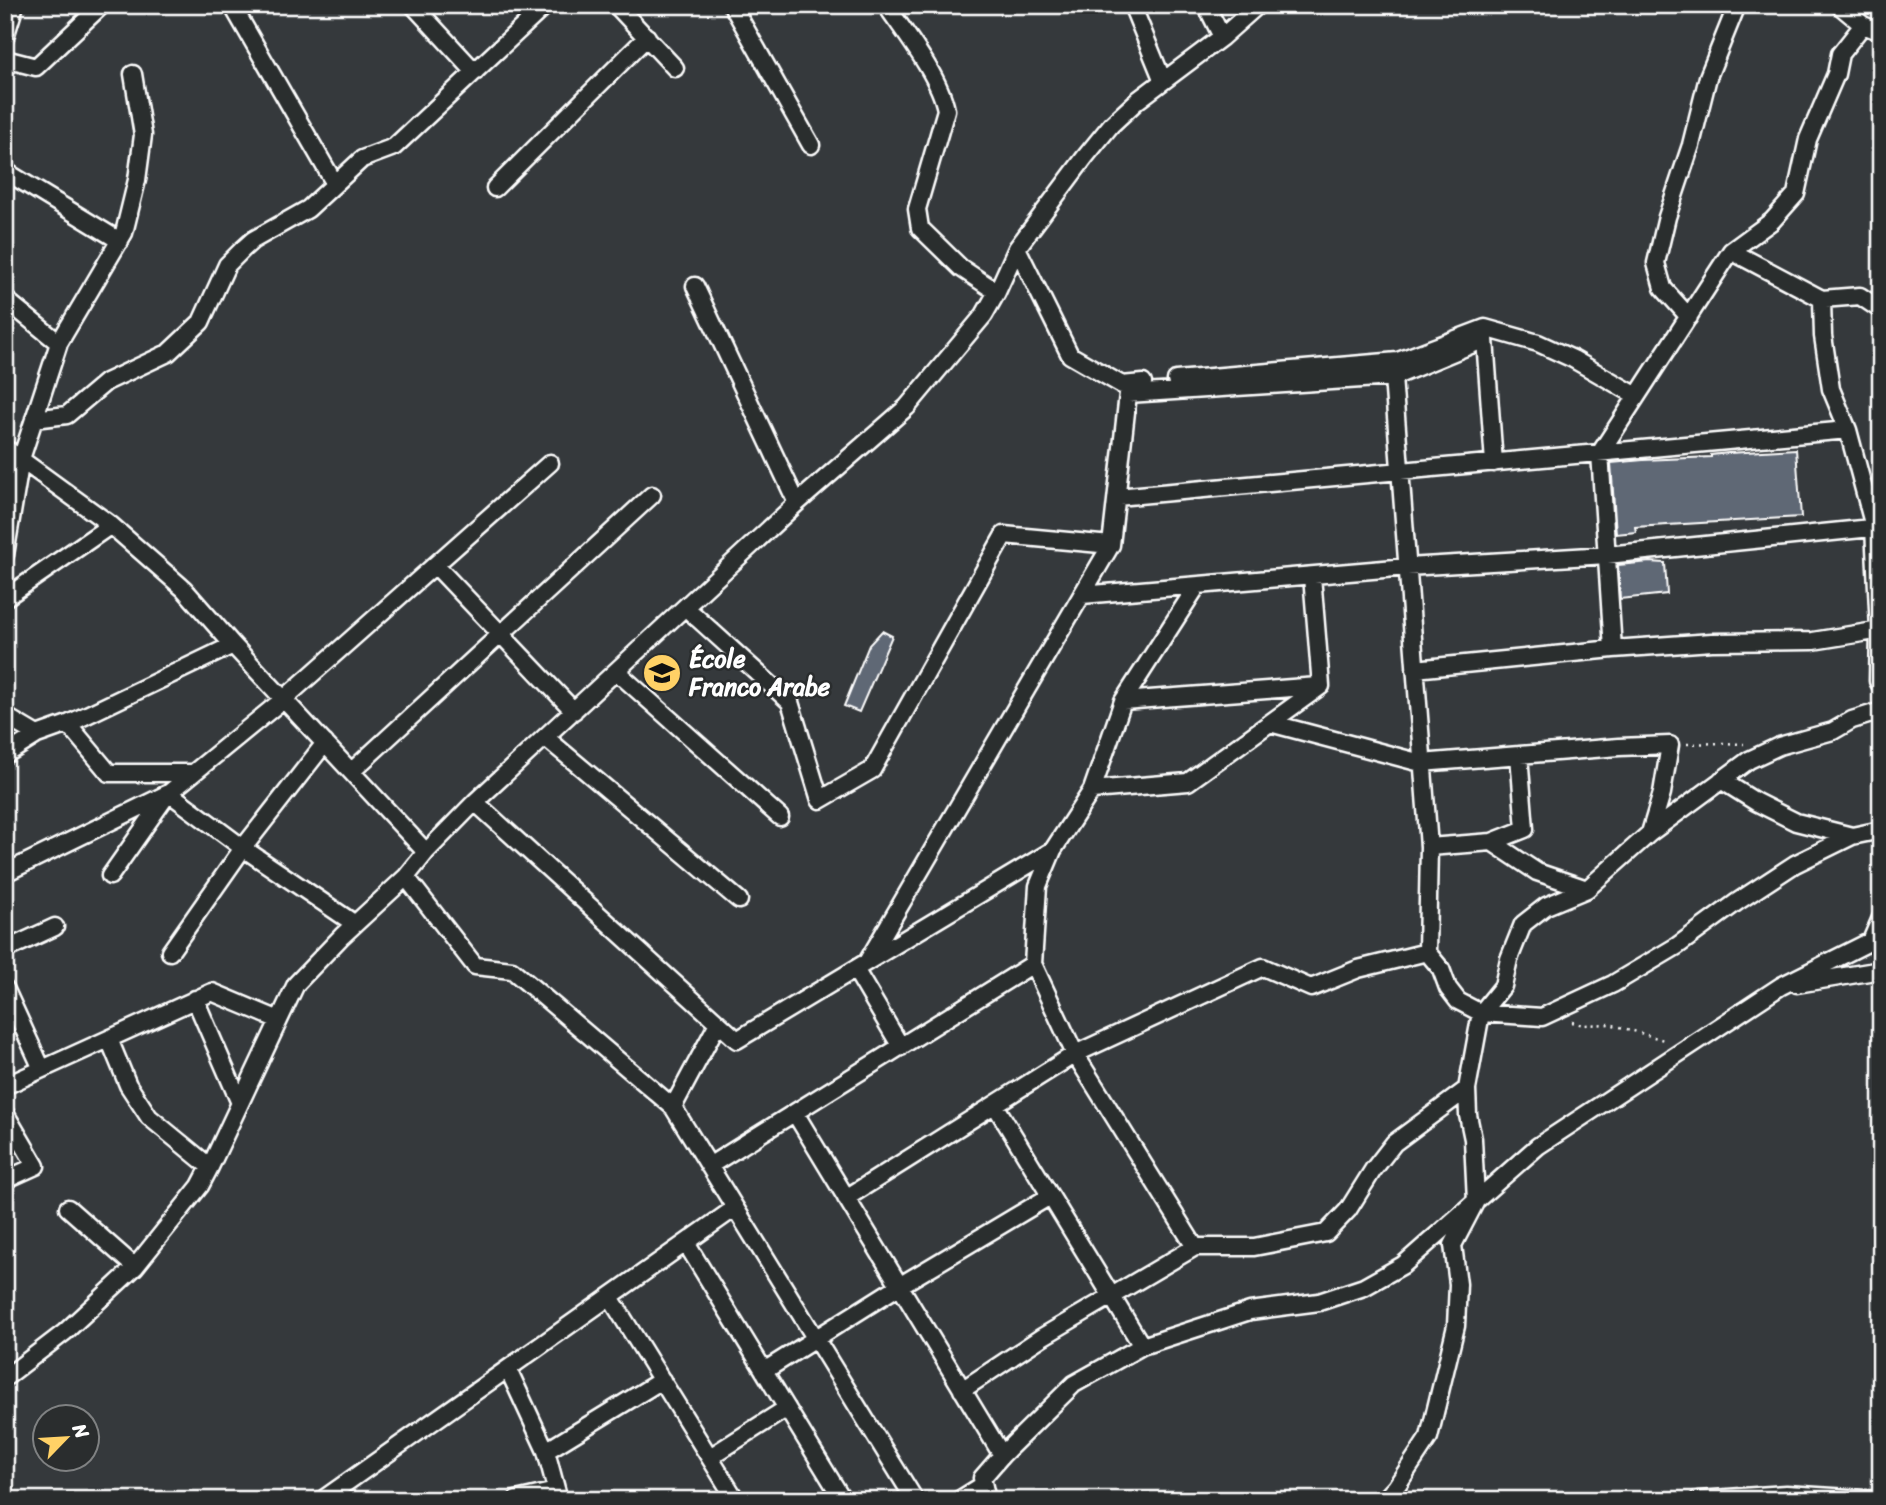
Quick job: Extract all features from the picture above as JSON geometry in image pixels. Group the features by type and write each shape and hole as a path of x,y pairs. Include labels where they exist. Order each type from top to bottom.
{"street":[{"path":"5,60 36,67 102,5"},
{"path":"232,5 335,184"},
{"path":"413,5 475,72"},
{"path":"34,419 66,415 106,382 168,353 201,322 227,265 243,249 253,240 308,209 362,159 394,147 546,5"},
{"path":"616,5 675,68"},
{"path":"732,5 811,145"},
{"path":"886,5 918,51 944,98 946,110 918,209 920,228 961,268 997,292"},
{"path":"1132,5 1163,81"},
{"path":"1206,5 1222,37"},
{"path":"5,1378 65,1332 135,1267 200,1186 296,984 355,924 407,877 426,852 475,802 797,503 907,407 984,314 1017,248 1111,125 1138,100 1222,37 1258,5"},
{"path":"1689,317 1662,288 1656,263 1708,77 1737,5"},
{"path":"1839,5 1863,25 1881,32"},
{"path":"5,37 16,9"},
{"path":"1613,649 1600,453 1731,251 1772,221 1796,194 1808,139 1836,74 1840,54 1863,25"},
{"path":"495,188 647,37"},
{"path":"5,555 21,459 59,343 124,233 137,180 143,135 133,74"},
{"path":"5,171 120,241"},
{"path":"1017,248 1070,355 1122,385 1398,361 1485,328 1550,348 1637,396"},
{"path":"1731,251 1822,299 1860,296 1881,310"},
{"path":"695,286 797,503"},
{"path":"5,299 59,343"},
{"path":"1822,299 1823,336 1831,389 1848,430 1877,527 1880,630 1878,681 1881,686"},
{"path":"861,966 1111,545 1128,394 1393,377 1485,339 1494,463"},
{"path":"1393,377 1429,847 1427,952 1441,969 1448,988 1458,1001 1481,1013 1542,1017 1613,984 1677,946 1795,864 1852,836 1881,830"},
{"path":"1117,497 1848,430"},
{"path":"5,448 111,525 184,589 426,852"},
{"path":"5,873 169,793 285,698 550,463"},
{"path":"352,771 652,495"},
{"path":"5,598 111,525"},
{"path":"1082,595 1407,568 1607,555 1877,527"},
{"path":"685,607 790,702 820,800 872,770 1004,535 1111,545"},
{"path":"435,565 574,710"},
{"path":"1312,576 1321,686"},
{"path":"1195,1247 1075,1054 1033,964 1038,886 1053,850 1093,790 1123,701 1197,586"},
{"path":"1415,668 1712,642 1812,641 1880,630"},
{"path":"5,755 37,735 68,724 233,645"},
{"path":"616,671 780,817"},
{"path":"1123,701 1321,686"},
{"path":"1093,790 1188,782 1321,686"},
{"path":"1384,1500 1396,1487 1429,1437 1456,1326 1458,1284 1453,1245 1476,1200 1467,1089 1481,1013 1503,986 1509,959 1524,924 1546,906 1587,889 1650,833 1749,760 1779,746 1833,731 1852,720 1881,711"},
{"path":"5,716 37,735"},
{"path":"1270,723 1421,763 1670,745 1662,793 1650,833"},
{"path":"68,724 109,773 193,773"},
{"path":"545,737 739,900"},
{"path":"170,952 243,848 325,743"},
{"path":"1429,847 1492,842 1525,829 1519,755"},
{"path":"1721,780 1796,822 1852,836"},
{"path":"169,793 243,848 355,924"},
{"path":"110,876 169,793"},
{"path":"475,802 737,1040 1053,850"},
{"path":"1492,842 1537,872 1587,889"},
{"path":"407,877 475,966 512,970 673,1107 915,1500"},
{"path":"959,1500 985,1492 982,1478 1074,1384 1142,1346 1250,1311 1319,1302 1364,1287 1403,1265 1538,1146 1781,986 1871,941 1881,918"},
{"path":"5,950 55,927"},
{"path":"846,1198 1075,1054 1263,967 1311,988 1357,969 1427,952"},
{"path":"709,1166 1033,964"},
{"path":"861,966 901,1047"},
{"path":"1781,986 1881,970"},
{"path":"5,988 43,1069"},
{"path":"5,1086 212,992 279,1020"},
{"path":"195,999 240,1103"},
{"path":"673,1107 718,1023"},
{"path":"109,1039 128,1085 149,1118 210,1167"},
{"path":"962,1390 1042,1337 1195,1247 1254,1247 1326,1233 1348,1210 1394,1143 1467,1089"},
{"path":"995,1105 1142,1346"},
{"path":"5,1113 36,1166 5,1180"},
{"path":"794,1113 1002,1455"},
{"path":"764,1371 1050,1196"},
{"path":"68,1208 135,1267"},
{"path":"328,1498 735,1208"},
{"path":"687,1243 844,1500"},
{"path":"610,1297 736,1500"},
{"path":"508,1369 546,1451 557,1495 516,1500"},
{"path":"546,1451 662,1380"},
{"path":"710,1457 787,1408"},
{"path":"1698,1500 1786,1494 1881,1500"}],"path":[{"path":"1670,745 1744,744"},
{"path":"1569,1022 1583,1025 1610,1024 1650,1034 1687,1048"}],"building":[{"path":"1796,449 1801,517 1635,527 1636,532 1616,534 1611,463"},
{"path":"1665,563 1667,594 1620,599 1618,565"},
{"path":"882,631 892,636 859,712 844,706 869,645"}],"place":[{"name":"École Franco Arabe","path":"662,673"}]}
